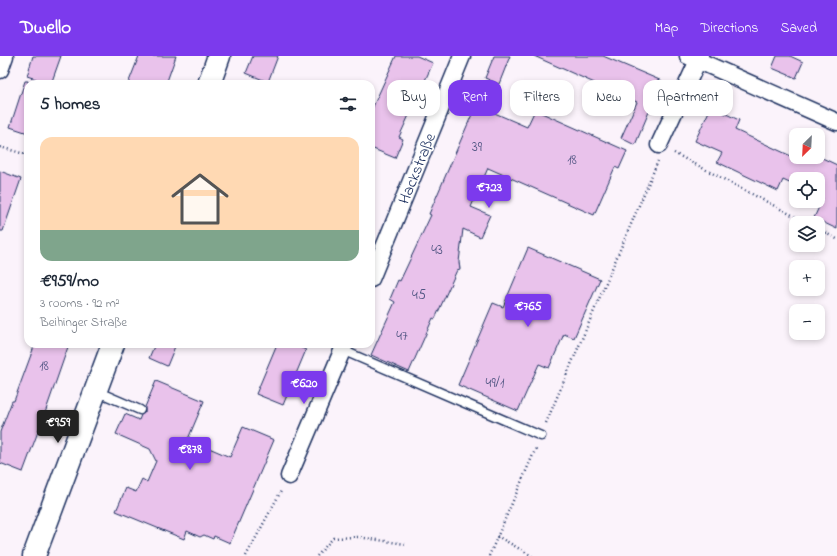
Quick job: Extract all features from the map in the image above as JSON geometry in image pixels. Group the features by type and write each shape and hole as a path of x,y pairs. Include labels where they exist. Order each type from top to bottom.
{"main road":[{"path":"210,80 219,56"},
{"path":"34,556 112,348"}],"street":[{"path":"0,70 5,56"},
{"name":"Hackstraße","path":"375,270 462,56"},
{"path":"659,145 695,58 837,122"},
{"path":"289,476 344,348"}],"lane":[{"path":"346,348 541,436"},
{"path":"96,391 140,410"}],"path":[{"path":"659,145 794,216"},
{"path":"489,556 661,156 659,145"},
{"path":"0,147 24,154"},
{"path":"825,233 837,239"},
{"path":"246,556 289,476"},
{"path":"498,536 532,556"},
{"path":"317,556 333,538 358,537 405,544"}],"building":[{"path":"33,56 61,56 52,80 39,80 27,76"},
{"path":"139,56 176,56 167,80 130,80"},
{"path":"253,56 278,56 269,80 263,80 246,73"},
{"path":"396,56 417,56 433,63 425,80 387,80 387,116 409,116 399,137 403,139 395,158 375,150 375,102"},
{"path":"494,56 510,56 501,80 490,80 485,78"},
{"path":"534,56 603,56 660,80 643,80 643,116 647,116 635,145 621,138 631,116 635,116 635,106 637,102 635,101 635,80 588,80"},
{"path":"777,56 790,56 803,62 796,78 772,68"},
{"path":"24,84 24,132 10,127"},
{"path":"471,116 502,116 527,127 532,116 548,116 627,151 619,169 615,167 594,215 488,168 471,207 490,215 480,237 463,229 459,262 460,269 457,270 435,319 433,318 409,372 371,355 395,302 390,299 398,280 400,281 431,215 429,214"},
{"path":"707,116 730,116 739,120 735,130 789,155 789,164 825,164 825,159 837,165 837,229 825,223 825,216 815,216 818,208 825,208 825,172 789,172 789,183 783,180 778,191 717,162 722,153 695,141"},
{"path":"0,171 21,179 3,231 0,231"},
{"path":"528,248 600,279 574,338 564,334 549,368 539,364 518,411 458,385 493,303 503,307"},
{"path":"34,348 68,348 23,472 0,463 0,432 12,401 14,401"},
{"path":"153,348 174,348 167,366 149,358"},
{"path":"275,348 301,348 306,350 283,405 256,394"},
{"path":"156,381 204,401 188,439 230,457 243,427 274,440 230,543 214,536 213,539 204,535 200,537 187,531 184,539 116,511 126,488 136,492 142,479 147,482 156,461 150,449 116,434 125,414 139,420 141,415 145,412 145,407"}]}
